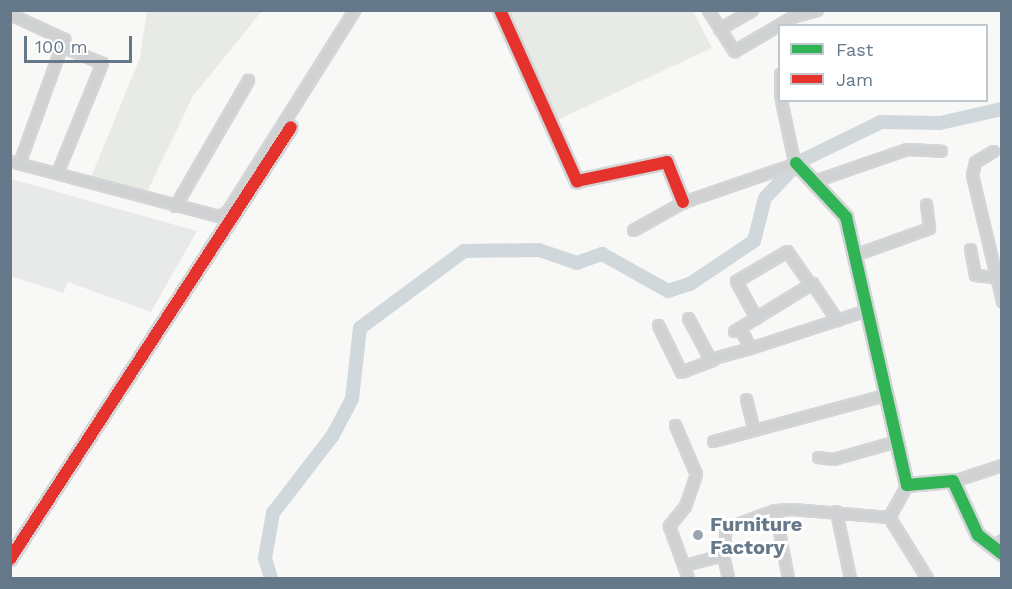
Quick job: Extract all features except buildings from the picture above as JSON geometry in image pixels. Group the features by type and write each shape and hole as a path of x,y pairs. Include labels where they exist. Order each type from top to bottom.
{"street":[{"path":"10,559 354,10"},
{"path":"500,10 577,181 667,162 683,202"},
{"path":"708,10 734,51 792,14 817,10"},
{"path":"719,29 752,10"},
{"path":"10,14 63,34 61,46 15,162 222,221"},
{"path":"57,173 102,63 61,46"},
{"path":"175,206 248,80"},
{"path":"781,102 796,163 818,180 846,217 907,485 890,516"},
{"path":"222,221 291,127"},
{"path":"818,180 907,149 941,151"},
{"path":"993,151 975,162 972,175 1002,301"},
{"path":"633,230 683,202 796,163"},
{"path":"854,255 929,228 926,204"},
{"path":"970,249 975,275 995,277"},
{"path":"756,318 736,281 787,251 810,284"},
{"path":"750,348 737,329 810,284 816,283 837,320"},
{"path":"657,325 681,372 867,310"},
{"path":"688,318 714,360"},
{"path":"713,441 885,395"},
{"path":"746,399 754,430"},
{"path":"675,425 696,474 685,506 669,526 685,565 688,579"},
{"path":"818,457 832,459 897,441"},
{"path":"907,485 953,481 1002,465"},
{"path":"953,481 978,535 996,550 1002,540"},
{"path":"728,579 723,555 726,528 776,510 836,511 890,516"},
{"path":"776,510 788,579"},
{"path":"836,511 841,555 850,579"},
{"path":"890,516 927,579"},
{"path":"685,565 723,555"}],"shaded area":[{"path":"147,11 262,11 193,96 146,194 91,177 140,58"},
{"path":"505,11 693,11 712,48 555,121"},
{"path":"11,179 197,231 151,312 68,282 63,293 11,276"}],"waterway":[{"path":"271,578 265,558 273,513 333,435 352,399 360,328 464,251 539,250 577,263 602,254 668,291 690,284 754,241 765,198 799,162 881,122 940,123 1002,109"}],"traffic: fast":[{"path":"796,163 846,217 907,485 953,481 978,535 1002,554"}],"traffic: jam":[{"path":"500,10 577,181 667,162 683,202"},
{"path":"10,559 291,127"}],"place":[{"name":"Furniture Factory","path":"698,535"}]}
